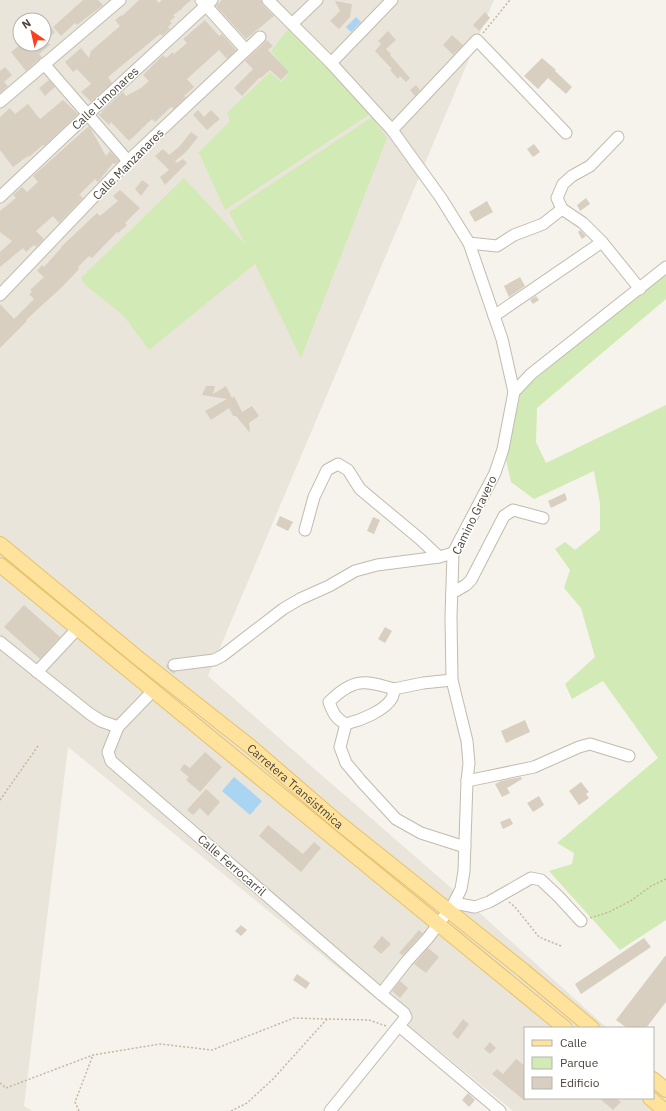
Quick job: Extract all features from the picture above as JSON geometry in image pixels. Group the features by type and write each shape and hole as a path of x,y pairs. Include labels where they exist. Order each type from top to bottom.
{"main road":[{"name":"Carretera Transistmica","path":"0,544 138,658 251,747 339,823 451,907 591,1027"},
{"name":"Carretera Transistmica","path":"0,565 563,1027"},
{"path":"374,871 389,876 432,910 451,907"},
{"path":"438,924 456,926 514,969 524,971"},
{"path":"654,1080 666,1090"},
{"path":"651,1099 666,1111"}],"street":[{"path":"0,102 120,0"},
{"path":"268,0 331,63 392,130 441,198 469,243 502,339 514,392"},
{"path":"293,24 317,0"},
{"path":"331,63 392,0"},
{"path":"206,2 246,50"},
{"name":"Calle Limonares","path":"0,197 206,2"},
{"name":"Calle Manzanares","path":"1,293 128,161 260,37"},
{"path":"392,130 477,40 566,133"},
{"path":"44,64 128,161"},
{"path":"618,137 590,166 572,176 563,184 557,198 562,209 583,223 602,242 640,289"},
{"path":"469,243 498,246 514,235 543,224 562,209"},
{"path":"494,316 602,242"},
{"path":"514,392 531,374 666,267"},
{"name":"Camino Gravero","path":"381,994 451,907 461,889 464,871 469,763 466,741 452,680 453,553 495,473 503,449 514,392"},
{"path":"305,530 314,497 327,470 338,464 348,470 360,489 420,539 439,557"},
{"path":"452,593 466,585 471,580 504,516 514,510 543,518"},
{"path":"174,665 214,660 222,656 283,609 300,599 330,586 355,571 377,565 439,557 453,553"},
{"path":"37,672 78,628"},
{"path":"0,642 102,721 118,726"},
{"path":"394,689 392,699 379,710 360,721 346,724 338,720 333,713 329,702 341,690 359,683 370,683 394,689 423,683 452,680"},
{"name":"Calle Ferrocarril","path":"148,696 118,726 108,752 111,760 407,1015 397,1028"},
{"path":"346,724 340,747 346,763 396,819 421,833 465,847"},
{"path":"467,781 534,767 579,747 590,744 629,756"},
{"path":"451,907 475,907 489,902 531,878 541,880 581,921"},
{"path":"330,1111 397,1028 500,1111"}],"path":[{"path":"477,40 510,0"},
{"path":"0,800 38,746"},
{"path":"581,921 609,912 632,900 651,886 666,879"},
{"path":"501,896 515,907 539,938 561,946"},
{"path":"0,1083 6,1088 93,1055 160,1044 212,1050 294,1018 369,1020 397,1028"},
{"path":"231,1111 248,1103 273,1079 327,1020"},
{"path":"79,1111 75,1102 93,1055"}],"shaded area":[{"path":"0,0 494,0 208,676 473,907 606,1027 524,1027 524,1099 654,1099 654,1070 666,1081 666,1111 513,1111 68,747 24,1106 32,1111 0,1111"}],"green space":[{"path":"289,28 370,114 225,210 198,153 230,121 227,113 270,72 281,82 289,73 271,51"},
{"path":"372,117 387,138 301,358 255,264 149,350 124,316 84,284 81,278 184,178 245,244 229,212"},
{"path":"666,270 666,299 537,408 536,442 546,463 666,405 666,920 620,950 549,871 572,864 574,853 557,843 658,758 603,681 572,699 565,684 595,657 581,608 564,588 570,570 555,549 565,542 575,550 600,530 600,504 594,471 534,499 511,482 506,460 521,391"}],"water":[{"path":"356,17 361,22 351,32 346,27"},
{"path":"234,777 262,801 250,815 222,791"}],"building":[{"path":"83,0 98,0 103,5 77,25 75,23 61,36 53,27"},
{"path":"139,0 156,0 159,3 162,0 191,0 173,15 175,17 170,21 172,23 168,27 170,29 162,36 160,34 108,77 112,83 91,102 81,92 91,84 77,69 73,72 65,62 81,48 89,58 91,51 120,26 115,20 121,15 122,16"},
{"path":"222,0 261,0 263,5 274,16 246,39 216,6"},
{"path":"335,1 352,4 350,17 339,29 330,21 340,11"},
{"path":"485,12 490,18 479,31 473,25"},
{"path":"205,20 219,36 222,34 236,50 227,59 219,50 187,79 194,87 184,96 186,97 174,109 171,107 155,122 152,119 129,141 111,122 109,125 98,114 102,113 101,112 123,92 126,96 141,88 149,81 143,75 163,55 166,58 173,52 174,54 187,43 183,39"},
{"path":"388,31 396,40 386,49 410,78 406,82 400,76 398,79 390,70 392,69 375,51 381,44 378,41"},
{"path":"452,35 463,45 453,55 443,45"},
{"path":"267,40 273,46 268,50 289,72 281,80 270,70 261,78 260,77 242,96 234,88 253,69 245,61"},
{"path":"11,52 41,52 39,54 42,57 26,71"},
{"path":"542,58 572,87 566,94 548,78 538,89 524,76"},
{"path":"5,67 12,75 4,82 8,86 0,93 0,71"},
{"path":"49,80 55,87 45,96 39,88"},
{"path":"416,85 420,90 415,96 410,90"},
{"path":"63,100 78,114 44,146 43,145 29,157 28,156 13,167 0,150 0,117 10,108 15,114 28,104 40,119"},
{"path":"198,110 204,117 211,110 220,119 207,130 193,115"},
{"path":"89,126 106,156 110,151 119,161 115,164 113,163 98,182 95,179 79,195 83,198 59,223 53,216 36,231 44,239 36,247 34,245 26,252 23,248 0,267 0,252 12,241 0,232 0,211 16,198 13,195 22,187 27,192 38,182 33,176"},
{"path":"191,132 198,137 186,152 175,161 177,163 183,159 187,163 165,185 160,177 169,170 155,156 163,149 169,155 179,147"},
{"path":"534,144 540,152 533,157 527,149"},
{"path":"142,180 149,185 141,196 135,189"},
{"path":"120,190 140,208 125,223 127,225 118,233 117,232 92,258 89,256 63,286 26,320 27,321 0,348 0,304 14,319 34,299 29,294 32,292 30,290 44,277 37,271 42,265 44,267 61,247 97,213 100,216 118,201 113,196"},
{"path":"586,198 590,204 580,211 577,205"},
{"path":"487,201 493,212 475,222 469,212"},
{"path":"580,230 586,236 582,239 578,232"},
{"path":"520,277 525,286 509,297 504,286"},
{"path":"536,296 539,300 533,304 530,300"},
{"path":"206,386 215,386 213,394 226,386 232,398 234,396 242,412 252,406 259,416 249,423 250,433 236,416 233,416 229,408 211,420 205,411 227,399 202,395"},
{"path":"565,493 567,500 551,508 548,501"},
{"path":"280,516 293,522 288,531 276,525"},
{"path":"373,517 380,520 374,534 367,531"},
{"path":"24,605 60,637 40,659 4,627"},
{"path":"385,627 392,631 385,643 378,639"},
{"path":"525,720 530,732 506,743 501,731"},
{"path":"205,752 222,767 200,792 186,780 189,777 180,770 184,764 190,768"},
{"path":"521,777 522,779 507,788 510,793 502,797 495,784 501,781"},
{"path":"581,782 589,792 586,794 589,798 579,805 569,791"},
{"path":"206,789 220,802 208,816 200,808 193,815 187,810"},
{"path":"539,796 544,805 533,812 527,803"},
{"path":"510,818 513,824 503,829 500,822"},
{"path":"268,825 303,854 314,842 321,848 301,872 259,836"},
{"path":"241,925 247,930 241,936 235,931"},
{"path":"419,930 423,933 403,955 399,953"},
{"path":"382,936 391,944 381,954 373,947"},
{"path":"644,938 651,947 581,994 575,984"},
{"path":"428,948 439,957 426,973 414,964"},
{"path":"666,955 666,1002 647,1027 626,1027 616,1020"},
{"path":"297,974 310,983 306,989 293,980"},
{"path":"400,981 408,988 400,998 392,991"},
{"path":"463,1019 469,1024 458,1039 452,1034"},
{"path":"490,1042 496,1048 490,1054 484,1049"},
{"path":"516,1059 524,1065 525,1101 492,1074 497,1069 503,1074"},
{"path":"468,1093 475,1100 469,1107 462,1100"},
{"path":"600,1099 617,1099 621,1102 613,1110"}],"tunnel":[{"path":"148,695 174,665"}]}
